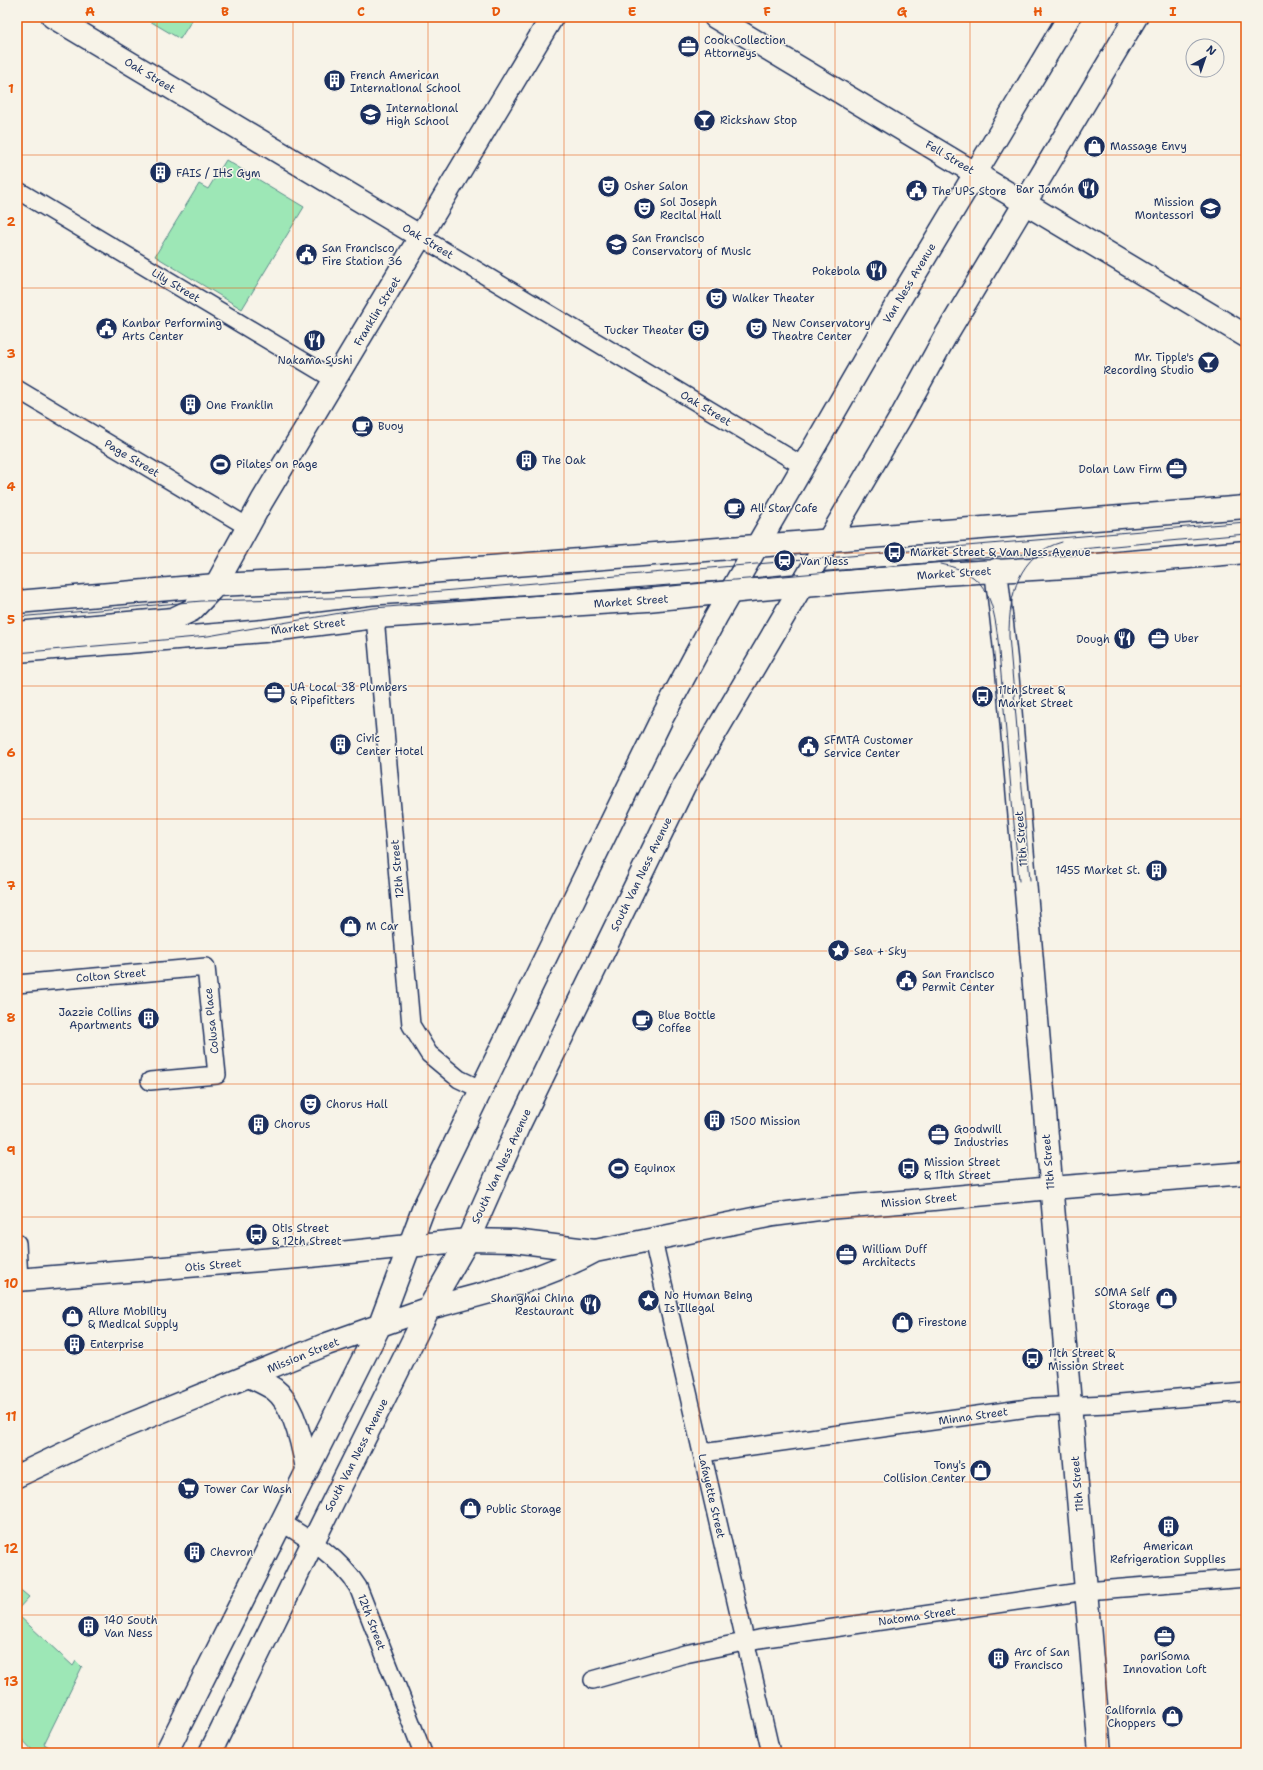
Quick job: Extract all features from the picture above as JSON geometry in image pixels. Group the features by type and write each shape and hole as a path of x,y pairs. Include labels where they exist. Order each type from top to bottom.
{"main road":[{"name":"Oak Street","path":"53,17 421,237"},
{"name":"Franklin Street","path":"216,585 335,380 552,17"},
{"name":"Fell Street","path":"715,17 1246,336"},
{"name":"Van Ness Avenue","path":"730,593 975,172 1069,17"},
{"path":"803,585 902,415 946,335 1136,17"},
{"path":"17,602 216,585 327,580 1246,507"},
{"name":"Market Street","path":"17,651 264,631 375,617 519,609 730,593 803,585 996,570 1085,566 1246,552"},
{"name":"11th Street","path":"996,570 1006,659 1100,1753"},
{"path":"17,632 173,619 192,610 216,585"},
{"name":"South Van Ness Avenue","path":"210,1753 429,1308 468,1240 518,1127 684,786 803,585"},
{"path":"166,1753 379,1327 424,1207 480,1089 663,716 730,593"},
{"name":"Mission Street","path":"409,1247 468,1240 514,1241 595,1251 773,1215 826,1208 1051,1188 1246,1173"},
{"name":"Otis Street","path":"18,1280 409,1247"},
{"name":"Mission Street","path":"17,1476 102,1436 327,1344 379,1327 429,1308 527,1282 569,1266 595,1251"},
{"path":"249,1376 275,1390 290,1411 301,1436 307,1469"}],"street":[{"name":"Lily Street","path":"17,190 335,380"},
{"name":"Oak Street","path":"421,237 803,466"},
{"name":"Page Street","path":"17,389 248,528"},
{"name":"12th Street","path":"375,617 412,1025 429,1054 459,1079 480,1089"},
{"name":"Colton Street","path":"17,984 206,967"},
{"name":"Colusa Place","path":"150,1081 217,1075 206,967"},
{"name":"Lafayette Street","path":"653,1240 771,1753"},
{"path":"17,1243 18,1280"},
{"name":"Minna Street","path":"702,1453 1035,1407 1109,1404 1246,1392"},
{"name":"12th Street","path":"281,1522 313,1542 350,1574 358,1587 423,1753"},
{"name":"Natoma Street","path":"593,1680 685,1654 746,1641 1086,1591 1246,1578"}],"green space":[{"path":"143,17 188,17 192,20 180,39"},
{"path":"226,160 304,207 242,309 155,256 199,184 208,189"},
{"path":"17,1587 29,1597 17,1610"},
{"path":"17,1614 73,1666 76,1661 82,1667 44,1744 53,1749 51,1753 35,1753 17,1734"}],"tram line":[{"path":"17,617 202,601 372,597 1246,522"},
{"path":"17,653 208,636 374,608 773,577 1246,534"},
{"path":"1030,880 1009,636 1009,621 1014,591 1026,566 1035,556 1047,548 1062,542"},
{"path":"941,564 956,568 968,574 977,581 990,600 993,612 998,640 1019,881"}],"place":[{"name":"Cook Collection Attorneys","path":"688,46"},
{"name":"French American International School","path":"335,81"},
{"name":"International High School","path":"370,114"},
{"name":"Rickshaw Stop","path":"704,120"},
{"name":"Massage Envy","path":"1095,146"},
{"name":"FAIS / IHS Gym","path":"161,173"},
{"name":"Osher Salon","path":"608,186"},
{"name":"Bar Jamón","path":"1089,189"},
{"name":"The UPS Store","path":"917,191"},
{"name":"Sol Joseph Recital Hall","path":"644,208"},
{"name":"Mission Montessori","path":"1210,208"},
{"name":"San Francisco Conservatory of Music","path":"616,244"},
{"name":"San Francisco Fire Station 36","path":"307,254"},
{"name":"Pokebola","path":"876,271"},
{"name":"Walker Theater","path":"716,298"},
{"name":"Kanbar Performing Arts Center","path":"106,329"},
{"name":"New Conservatory Theatre Center","path":"756,329"},
{"name":"Tucker Theater","path":"699,330"},
{"name":"Nakama Sushi","path":"315,340"},
{"name":"Mr. Tipple's Recording Studio","path":"1209,363"},
{"name":"One Franklin","path":"190,405"},
{"name":"Buoy","path":"362,426"},
{"name":"The Oak","path":"527,460"},
{"name":"Pilates on Page","path":"221,464"},
{"name":"Dolan Law Firm","path":"1177,469"},
{"name":"All Star Cafe","path":"735,508"},
{"name":"Market Street & Van Ness Avenue","path":"895,552"},
{"name":"Van Ness","path":"784,561"},
{"name":"Uber","path":"1158,638"},
{"name":"Dough","path":"1125,639"},
{"name":"UA Local 38 Plumbers & Pipefitters","path":"274,693"},
{"name":"11th Street & Market Street","path":"983,696"},
{"name":"Civic Center Hotel","path":"340,744"},
{"name":"SFMTA Customer Service Center","path":"809,746"},
{"name":"1455 Market St.","path":"1156,870"},
{"name":"M Car","path":"350,926"},
{"name":"Sea + Sky","path":"839,951"},
{"name":"San Francisco Permit Center","path":"906,980"},
{"name":"Jazzie Collins Apartments","path":"148,1018"},
{"name":"Blue Bottle Coffee","path":"643,1021"},
{"name":"Chorus Hall","path":"311,1104"},
{"name":"1500 Mission","path":"714,1121"},
{"name":"Chorus","path":"258,1124"},
{"name":"Goodwill Industries","path":"939,1135"},
{"name":"Equinox","path":"618,1168"},
{"name":"Mission Street & 11th Street","path":"909,1168"},
{"name":"Otis Street & 12th Street","path":"257,1234"},
{"name":"William Duff Architects","path":"846,1255"},
{"name":"SOMA Self Storage","path":"1166,1298"},
{"name":"No Human Being Is Illegal","path":"648,1301"},
{"name":"Shanghai China Restaurant","path":"590,1304"},
{"name":"Allure Mobility & Medical Supply","path":"73,1317"},
{"name":"Firestone","path":"903,1322"},
{"name":"Enterprise","path":"75,1344"},
{"name":"11th Street & Mission Street","path":"1033,1359"},
{"name":"Tony's Collision Center","path":"981,1471"},
{"name":"Tower Car Wash","path":"188,1489"},
{"name":"Public Storage","path":"470,1509"},
{"name":"American Refrigeration Supplies","path":"1168,1526"},
{"name":"Chevron","path":"195,1552"},
{"name":"140 South Van Ness","path":"88,1626"},
{"name":"pariSoma Innovation Loft","path":"1165,1636"},
{"name":"Arc of San Francisco","path":"999,1658"},
{"name":"California Choppers","path":"1172,1716"}]}
